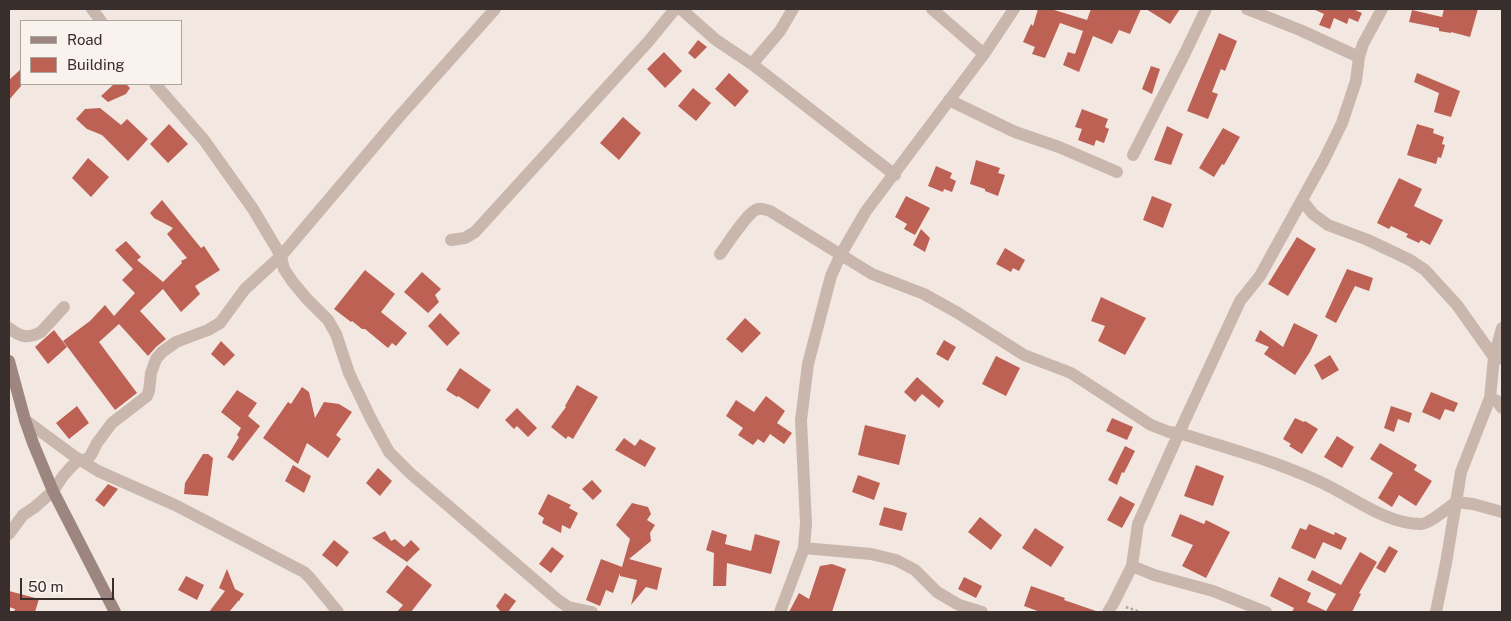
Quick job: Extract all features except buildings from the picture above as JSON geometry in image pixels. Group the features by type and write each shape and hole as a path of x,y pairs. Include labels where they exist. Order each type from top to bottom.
{"street":[{"path":"92,9 100,20"},
{"path":"9,534 22,515 35,507 53,491 66,472 76,463 91,455 97,443 112,423 147,396 150,388 151,372 156,359 162,352 176,342 208,330 220,323 245,289 280,256 398,118 495,9"},
{"path":"452,240 465,238 475,232 648,42 675,9"},
{"path":"680,9 716,40 752,64 895,175"},
{"path":"752,64 780,31 793,9"},
{"path":"932,9 984,54"},
{"path":"780,612 804,548 806,523 801,420 808,364 831,276 841,254 866,211 895,175 984,54 1014,9"},
{"path":"1133,155 1186,53 1206,9"},
{"path":"1247,9 1300,30 1359,57"},
{"path":"1111,607 1132,566 1138,524 1240,302 1260,276 1342,124 1356,81 1359,57 1363,44 1382,9"},
{"path":"156,85 204,140 253,209 292,281 306,299 328,320 336,334 353,382 389,452 410,473 558,600 568,607 592,612"},
{"path":"949,100 1015,132 1059,147 1117,172"},
{"path":"1302,200 1313,214 1328,225 1368,240 1410,260 1425,270 1458,305 1498,359"},
{"path":"720,254 753,211 763,209 778,215 872,274 924,294 958,313 1024,355 1071,373 1151,425 1278,464 1318,480 1390,518 1407,523 1424,524 1456,502 1473,504 1502,512"},
{"path":"9,328 29,338 41,332 64,307"},
{"path":"1436,612 1461,472 1490,398 1502,328"},
{"path":"9,361 25,420 53,491 110,610"},
{"path":"1490,398 1497,401 1502,408"},
{"path":"25,420 105,475 175,505 304,572 338,612"},
{"path":"804,548 871,554 896,560 915,570 936,592 959,605 982,612"},
{"path":"1132,566 1154,575 1214,591 1266,612"}],"path":[{"path":"1111,607 1140,612"}]}
